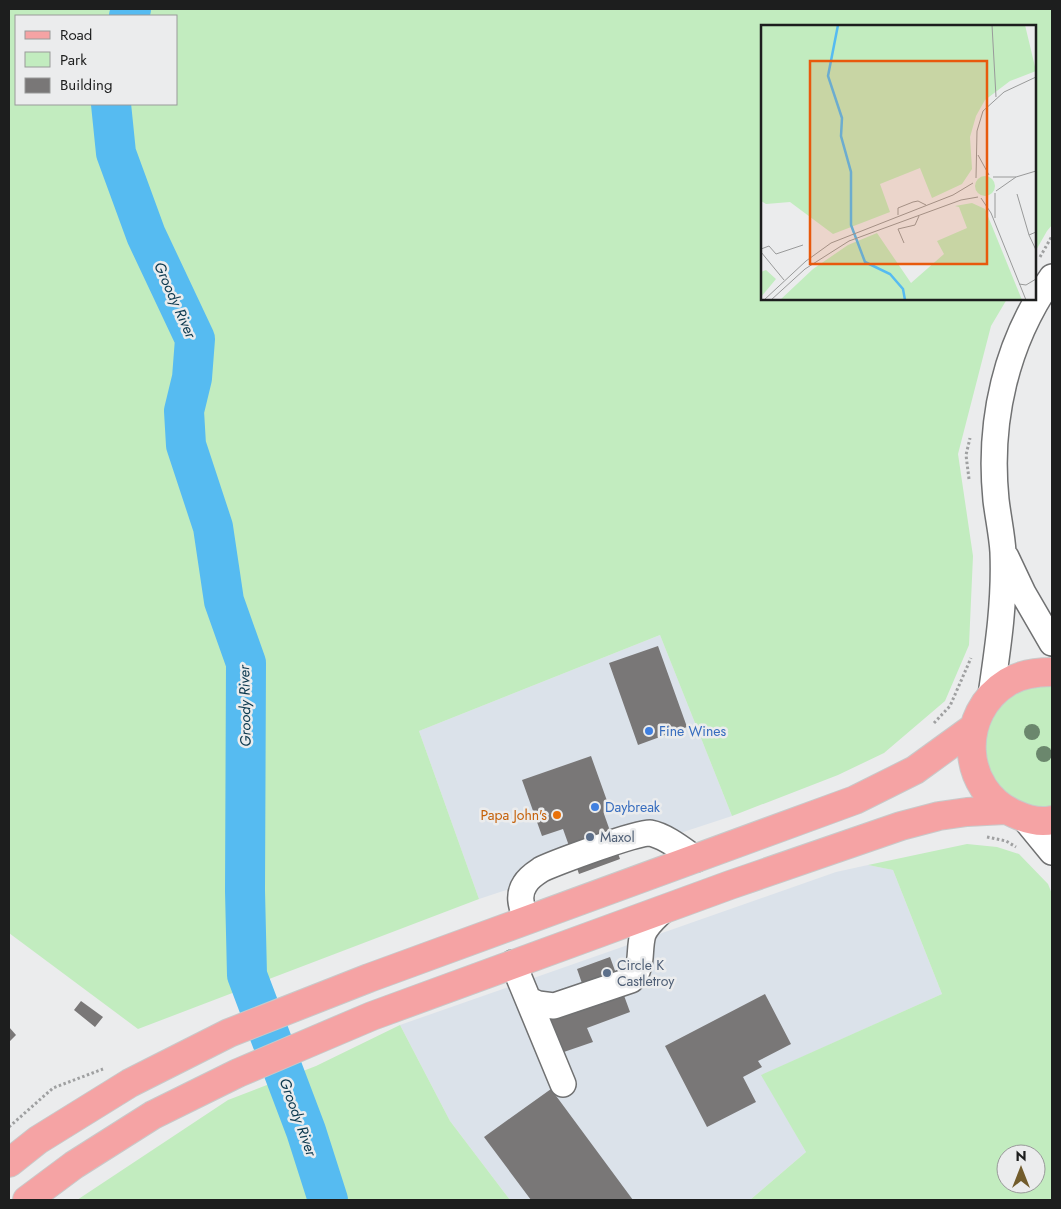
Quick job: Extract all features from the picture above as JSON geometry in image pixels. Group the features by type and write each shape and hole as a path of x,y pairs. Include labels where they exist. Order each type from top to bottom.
{"main road":[{"path":"1015,814 988,795 976,774 971,752 973,728 980,711 991,695 1009,682 1029,674 1052,672"},
{"path":"9,1163 38,1140 130,1083 229,1033 369,978 855,800 915,770 973,728"},
{"path":"27,1200 74,1165 154,1115 238,1073 372,1016 514,963 901,826 939,816 967,812 1015,814 1052,820"},
{"path":"526,920 548,934 574,942"},
{"path":"473,940 499,952 514,963"}],"street":[{"path":"991,695 1001,627 1003,595 1003,550 996,499 996,415 1016,342 1036,300 1046,268"},
{"path":"1003,550 1023,593 1052,644"},
{"path":"1015,814 1052,852"},
{"path":"526,920 520,901 524,886 529,878 544,868 622,840 648,832 657,835 696,859"},
{"path":"529,1000 538,1004 554,1006 631,980 637,975 640,968 644,932 648,925 664,909"},
{"path":"514,963 564,1084"}],"path":[{"path":"1046,268 1052,236"},
{"path":"932,726 950,706 972,657"},
{"path":"984,836 1006,841 1019,848"}],"shaded area":[{"path":"660,635 732,816 479,899 419,731"},
{"path":"868,865 893,870 942,994 762,1075 806,1152 750,1200 510,1200 450,1121 400,1025 836,872"}],"green space":[{"path":"9,9 1052,9 1052,225 1036,250 1036,25 761,25 761,300 1006,300 991,326 958,454 973,556 969,645 945,701 884,753 838,775 732,816 660,635 419,731 479,899 138,1029 9,933"},
{"path":"1052,683 1052,807 1047,808 1027,805 1008,796 993,781 985,762 987,721 1015,690"},
{"path":"967,844 997,847 1019,854 1048,884 1052,894 1052,1200 750,1200 806,1152 761,1075 942,994 893,870 868,865"},
{"path":"400,1025 450,1121 510,1200 77,1200 228,1100 316,1066"}],"building":[{"path":"658,646 687,727 638,745 609,663"},
{"path":"591,756 611,812 604,814 620,859 579,874 563,829 542,836 522,780"},
{"path":"610,957 630,1012 587,1028 593,1042 558,1054 543,1015 585,992 577,969"},
{"path":"765,994 791,1044 758,1061 762,1067 743,1077 756,1102 707,1127 665,1046"},
{"path":"81,1001 103,1017 95,1027 74,1010"},
{"path":"9,1027 16,1035 9,1042"},
{"path":"551,1089 633,1200 531,1200 484,1137"}],"waterway":[{"name":"Groody River","path":"129,15 131,9"},
{"name":"Groody River","path":"111,105 116,153 146,235 195,339 192,378 184,411 186,445 213,527 224,601 246,663 245,891 247,975 306,1131 328,1200"}],"place":[{"name":"Fine Wines","path":"649,731"},
{"name":"Daybreak","path":"595,807"},
{"name":"Papa John's","path":"557,815"},
{"name":"Maxol","path":"590,837"},
{"name":"Circle K Castletroy","path":"607,973"}]}
